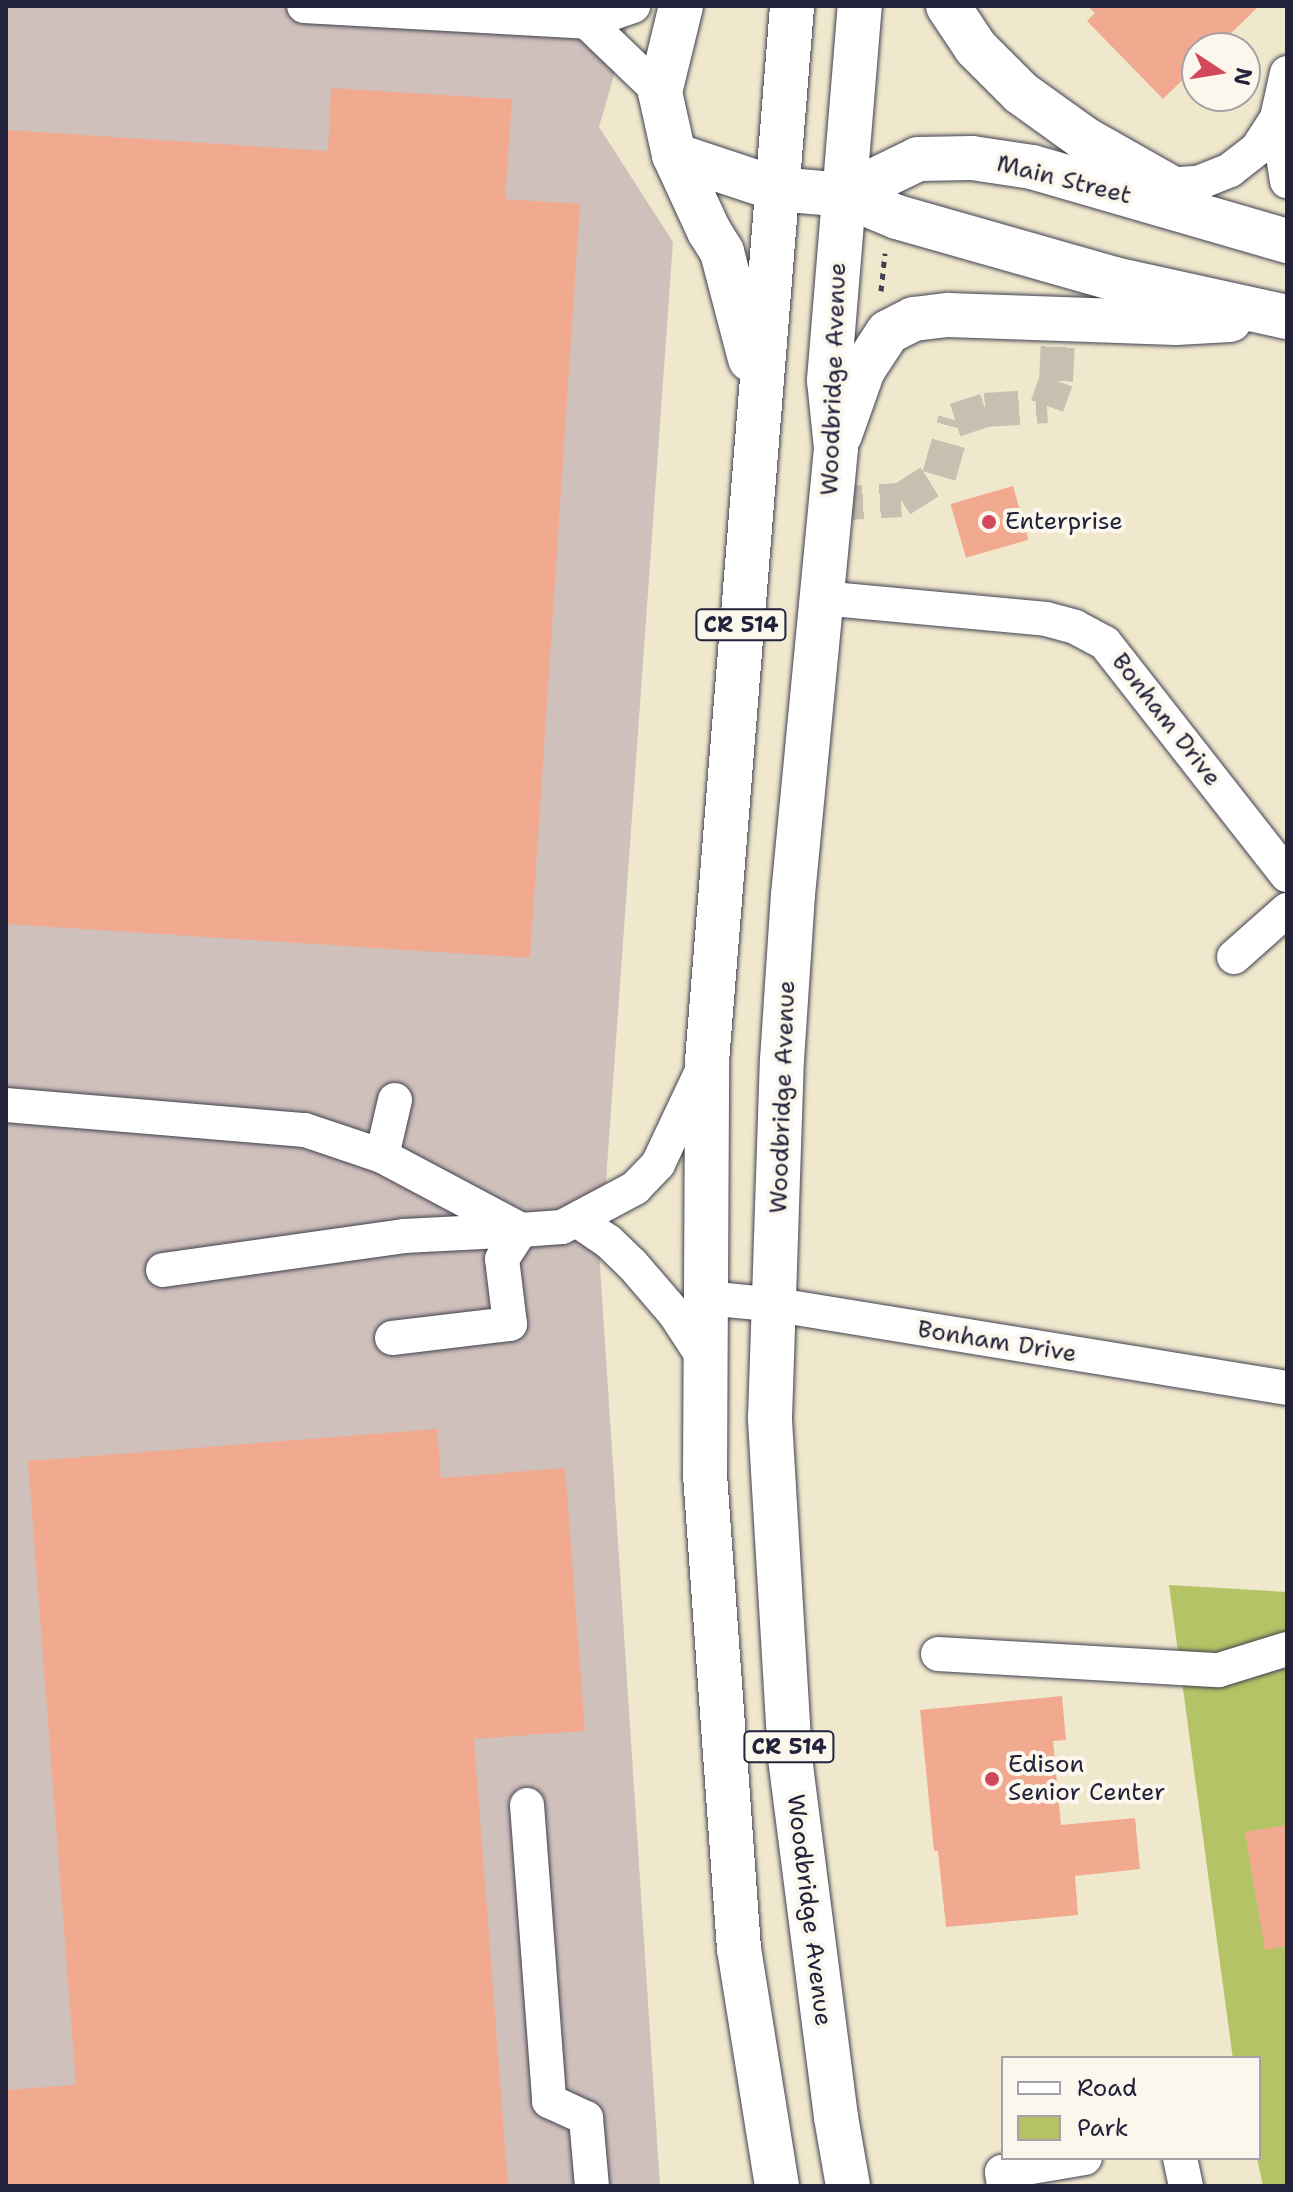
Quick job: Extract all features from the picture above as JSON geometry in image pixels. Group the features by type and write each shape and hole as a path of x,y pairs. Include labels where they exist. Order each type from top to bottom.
{"main road":[{"path":"681,6 660,92 674,155 722,252 759,400"},
{"name":"CR 514","path":"777,2186 739,1949 705,1478 707,1061 792,6"},
{"name":"Woodbridge Avenue","path":"848,2186 836,2117 790,1757 770,1418 777,1305 784,1030 793,895 836,448 829,380 860,6"},
{"path":"948,6 976,48 1021,93 1085,139 1166,185 1267,235"},
{"path":"674,155 777,189 844,195 897,217 1025,255 1284,316"},
{"name":"Main Street","path":"844,195 918,159 972,158 1032,167 1267,235"},
{"path":"836,448 863,370 888,332 914,319 948,315 1176,323 1284,316"}],"street":[{"path":"304,6 479,11 587,22 633,6"},
{"path":"587,22 660,92"},
{"path":"1166,185 1198,183 1230,170 1257,149 1277,118 1287,73"},
{"path":"1277,118 1287,181"},
{"name":"Bonham Drive","path":"821,598 1046,619 1075,627 1105,643 1287,875"},
{"path":"1234,957 1287,910"},
{"path":"163,1270 404,1236 562,1227 578,1221 635,1188 658,1164 707,1061"},
{"path":"382,1156 395,1100"},
{"path":"6,1105 305,1130 382,1156 521,1230"},
{"path":"578,1221 608,1241 632,1264 675,1314 705,1360"},
{"path":"392,1338 510,1324 502,1259 521,1230"},
{"name":"Bonham Drive","path":"706,1298 777,1305 1287,1388"},
{"path":"938,1654 1219,1670 1287,1649"},
{"path":"527,1805 549,2101 586,2118 592,2186"},
{"path":"1004,2186 1002,2172 1073,2160"},
{"path":"1180,2160 1186,2186"}],"path":[{"path":"881,294 885,250"}],"shaded area":[{"path":"6,6 634,6 599,127 673,242 600,1266 660,2186 6,2186"}],"green space":[{"path":"1169,1585 1287,1592 1287,2186 1263,2186 1257,2160 1261,2160 1261,2056 1233,2056"}],"building":[{"path":"1088,6 1259,6 1232,32 1181,32 1181,82 1163,99 1087,21 1095,13"},
{"path":"331,88 512,99 505,199 580,204 530,958 6,924 6,130 328,151"},
{"name":"Enterprise","path":"1013,486 1028,540 966,558 951,504"},
{"path":"437,1429 441,1478 565,1468 585,1731 474,1739 508,2186 6,2186 6,2090 76,2085 28,1461"},
{"name":"Edison Senior Center","path":"1062,1696 1066,1740 1053,1741 1061,1825 1135,1818 1140,1869 1075,1876 1078,1915 946,1927 938,1851 934,1851 920,1710"},
{"path":"1287,1825 1287,1946 1265,1950 1245,1832"}],"tunnel":[{"path":"829,504 901,500 939,476 955,420 985,410 1047,406 1056,381 1059,318"}],"place":[{"name":"Enterprise","path":"989,522"},
{"name":"Edison Senior Center","path":"992,1779"}]}
